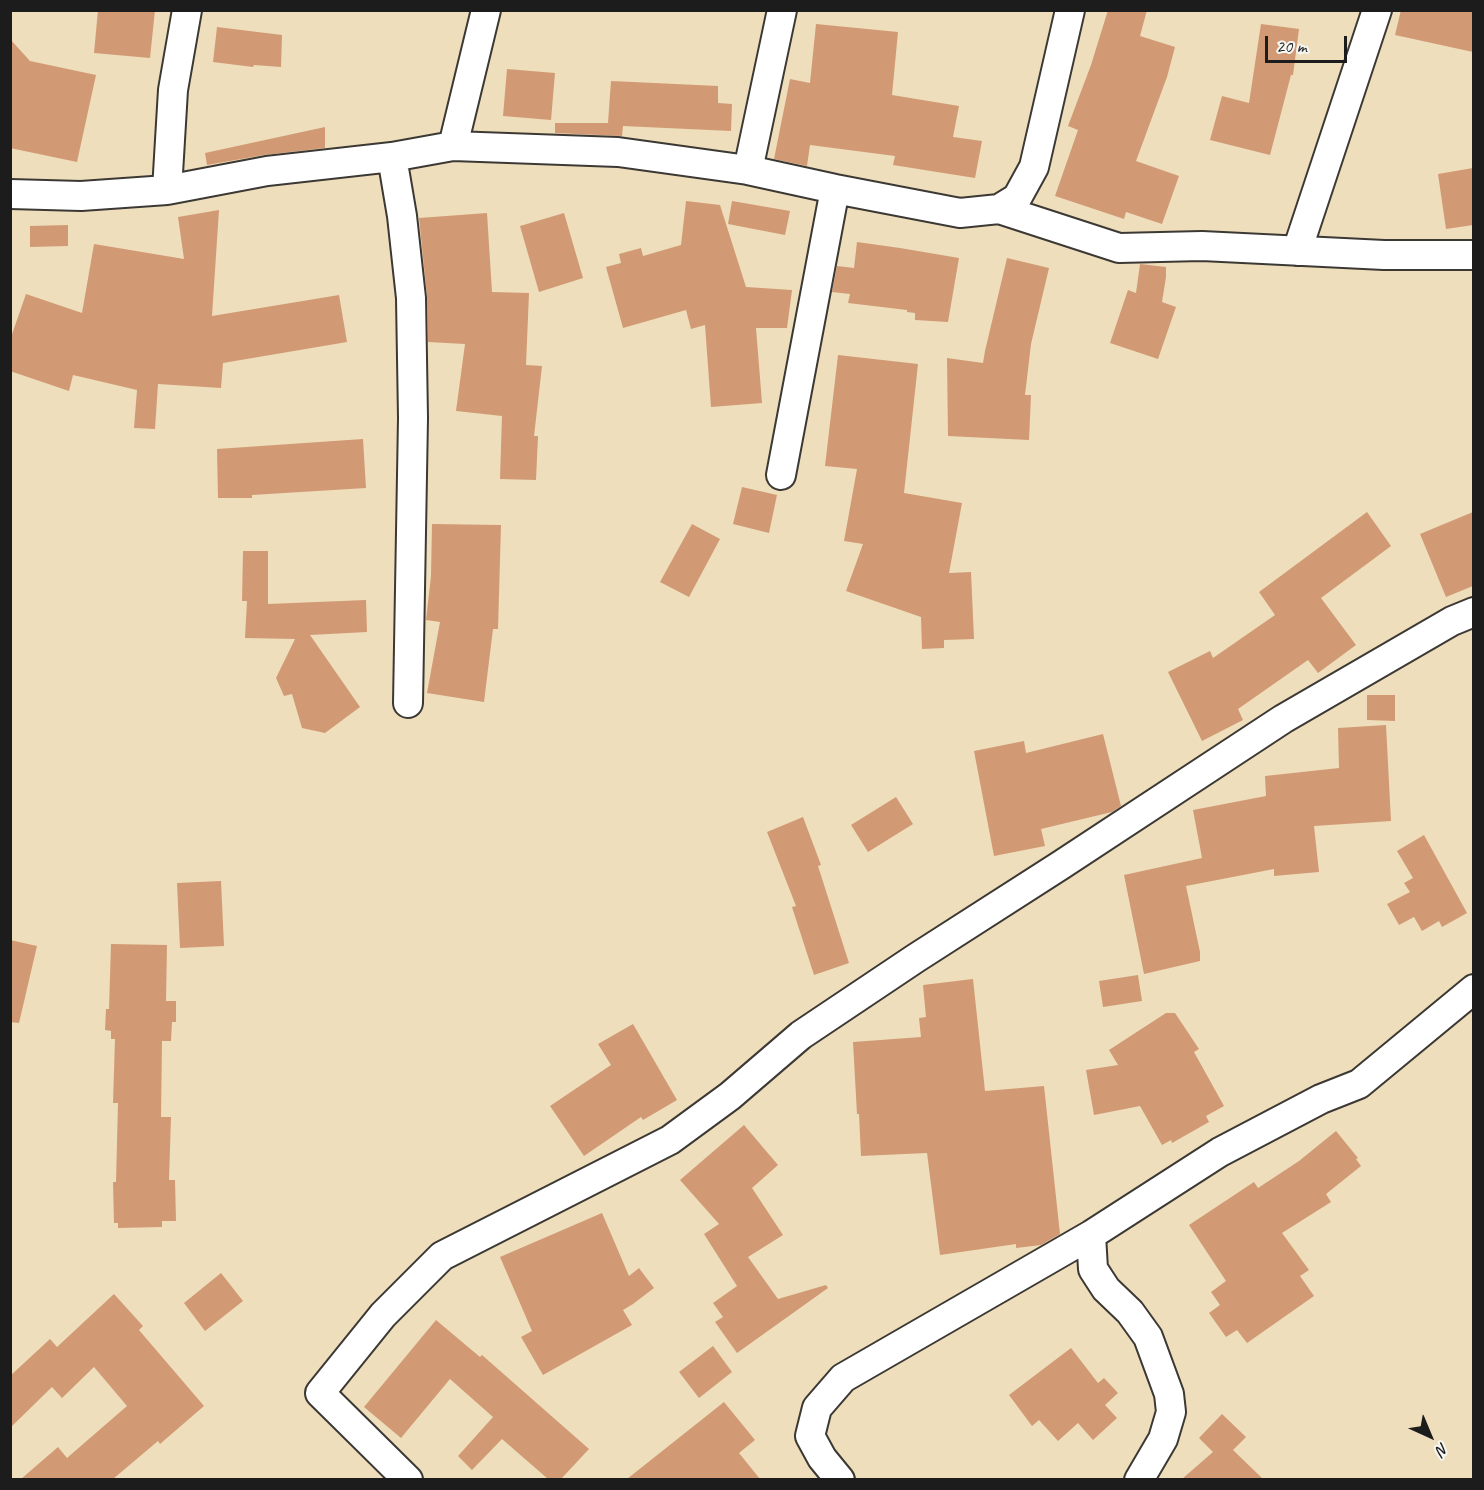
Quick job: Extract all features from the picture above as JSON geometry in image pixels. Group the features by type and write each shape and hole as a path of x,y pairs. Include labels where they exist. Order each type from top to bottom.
{"street":[{"path":"167,190 173,90 187,10"},
{"path":"453,146 486,10"},
{"path":"748,170 782,10"},
{"path":"999,210 1017,198 1034,167 1070,10"},
{"path":"1297,251 1377,10"},
{"path":"10,194 81,196 167,190 267,171 392,157 453,146 618,152 748,170 960,213 999,210 1119,248 1202,246 1384,255 1473,255"},
{"path":"392,157 402,216 411,298 413,418 408,703"},
{"path":"781,475 835,189"},
{"path":"408,1479 320,1393 383,1315 442,1256 670,1140 730,1096 801,1035 916,958 1283,719 1452,621 1473,612"},
{"path":"840,1479 822,1458 810,1436 817,1408 843,1378 1091,1235 1220,1152 1321,1099 1359,1084 1473,989"},
{"path":"1091,1235 1093,1269 1106,1289 1130,1312 1148,1337 1169,1394 1171,1412 1163,1440 1139,1479"}],"building":[{"path":"98,10 155,10 150,58 94,53"},
{"path":"1108,10 1147,10 1140,36 1175,47 1167,77 1136,161 1179,176 1162,224 1126,212 1124,219 1055,196 1078,130 1068,126 1091,65"},
{"path":"1401,10 1473,10 1473,52 1395,35"},
{"path":"816,24 898,32 892,95 959,106 953,137 982,141 975,178 893,165 895,156 810,145 807,166 774,159 790,79 810,83"},
{"path":"1261,24 1299,29 1293,75 1291,75 1270,155 1210,140 1222,96 1249,103"},
{"path":"217,27 282,35 281,67 254,65 253,67 213,62"},
{"path":"10,39 30,61 96,75 77,162 10,148"},
{"path":"507,69 555,73 551,120 503,116"},
{"path":"611,81 718,86 718,103 732,104 731,131 623,126 622,136 555,133 555,123 608,123"},
{"path":"325,127 325,148 207,165 205,153"},
{"path":"1473,168 1473,225 1446,229 1438,174"},
{"path":"686,201 720,205 746,287 792,290 787,328 756,328 762,403 711,407 705,325 691,329 686,310 623,328 606,267 621,263 619,254 641,248 643,256 681,245"},
{"path":"732,201 790,211 785,235 728,224"},
{"path":"219,210 212,316 339,295 347,342 223,363 221,388 158,384 155,429 134,428 137,390 73,375 69,391 10,371 10,340 26,294 82,313 94,244 184,259 178,217"},
{"path":"487,213 492,292 529,293 526,365 542,366 534,436 538,436 536,480 500,479 502,416 456,411 465,344 428,342 427,296 419,218"},
{"path":"564,213 583,278 539,292 520,226"},
{"path":"68,225 68,246 30,247 30,226"},
{"path":"857,242 959,258 948,322 915,320 915,313 907,312 907,310 848,303 850,294 832,292 837,266 854,268"},
{"path":"1007,258 1049,268 1031,344 1025,395 1031,395 1029,440 948,436 947,358 983,363"},
{"path":"1140,264 1166,267 1162,302 1176,307 1158,359 1110,343 1128,290 1136,293"},
{"path":"838,355 918,364 904,493 962,503 949,573 971,572 974,639 944,640 944,648 922,649 921,617 846,591 863,544 844,541 857,469 825,466"},
{"path":"363,439 366,488 252,495 252,498 218,498 217,449"},
{"path":"742,487 777,495 769,533 733,524"},
{"path":"1367,512 1391,546 1321,598 1356,645 1318,673 1308,660 1238,709 1243,720 1202,741 1168,672 1210,651 1213,658 1275,615 1259,592"},
{"path":"1473,512 1473,586 1446,597 1420,534"},
{"path":"432,524 501,525 498,629 493,629 484,702 427,693 440,622 426,620 431,576"},
{"path":"692,524 720,539 689,597 660,582"},
{"path":"243,551 268,551 268,604 366,600 367,632 310,635 360,707 325,733 302,728 292,694 284,696 276,678 295,639 245,638 247,601 242,601"},
{"path":"1367,695 1395,695 1395,721 1367,720"},
{"path":"1386,725 1391,821 1314,826 1319,872 1274,876 1274,869 1186,886 1200,961 1144,974 1124,875 1202,858 1193,810 1266,796 1265,776 1339,768 1338,728"},
{"path":"1103,734 1121,806 1112,812 1041,829 1045,846 994,856 974,751 1024,741 1026,753"},
{"path":"896,797 913,824 868,852 851,825"},
{"path":"803,817 821,865 818,866 849,963 814,975 792,907 796,906 767,832"},
{"path":"1424,835 1467,913 1442,927 1439,921 1422,931 1414,917 1399,925 1387,904 1410,892 1404,883 1413,878 1397,851"},
{"path":"221,881 224,946 180,948 177,883"},
{"path":"10,940 37,946 19,1023 10,1022"},
{"path":"111,944 167,945 166,1001 176,1001 176,1022 172,1022 171,1041 162,1041 161,1117 171,1117 169,1180 175,1180 176,1221 162,1221 162,1227 118,1228 118,1223 114,1223 113,1182 116,1182 118,1103 113,1103 115,1039 111,1039 111,1031 105,1030 106,1009 109,1009"},
{"path":"1138,975 1142,1001 1103,1007 1099,981"},
{"path":"973,979 985,1091 1044,1086 1060,1234 1041,1245 1016,1248 1016,1244 940,1255 927,1153 861,1156 853,1042 921,1037 919,1018 926,1017 923,985"},
{"path":"1166,1013 1175,1013 1199,1049 1194,1052 1224,1106 1206,1116 1209,1122 1172,1143 1171,1140 1162,1145 1140,1106 1094,1115 1086,1070 1118,1065 1109,1050"},
{"path":"633,1024 677,1100 643,1120 641,1117 584,1156 550,1106 611,1065 598,1044"},
{"path":"744,1125 778,1165 752,1188 783,1235 748,1257 778,1299 826,1285 828,1288 737,1353 715,1322 723,1317 713,1303 737,1286 704,1234 719,1224 680,1180"},
{"path":"1336,1131 1358,1158 1356,1159 1361,1166 1326,1194 1331,1202 1282,1233 1309,1270 1300,1276 1314,1296 1247,1343 1237,1330 1226,1337 1209,1313 1220,1305 1211,1292 1226,1281 1189,1225 1254,1182 1258,1188 1299,1161"},
{"path":"602,1213 629,1276 639,1268 654,1288 623,1310 632,1325 543,1375 521,1337 532,1331 500,1257"},
{"path":"221,1273 243,1301 205,1331 184,1303"},
{"path":"114,1294 143,1326 139,1330 204,1406 160,1444 158,1441 113,1479 21,1479 58,1447 67,1458 127,1406 94,1367 62,1398 52,1387 10,1428 10,1376 50,1339 57,1347"},
{"path":"436,1320 480,1357 482,1355 589,1449 561,1479 548,1479 502,1439 472,1470 458,1456 493,1417 450,1379 401,1438 364,1407"},
{"path":"713,1346 732,1372 699,1398 679,1372"},
{"path":"1071,1348 1098,1383 1104,1378 1118,1393 1105,1405 1117,1418 1093,1440 1078,1423 1058,1441 1039,1420 1032,1426 1009,1395"},
{"path":"724,1402 755,1440 739,1453 760,1479 627,1479"},
{"path":"1222,1414 1246,1437 1233,1450 1263,1479 1182,1479 1213,1452 1199,1438"}]}
